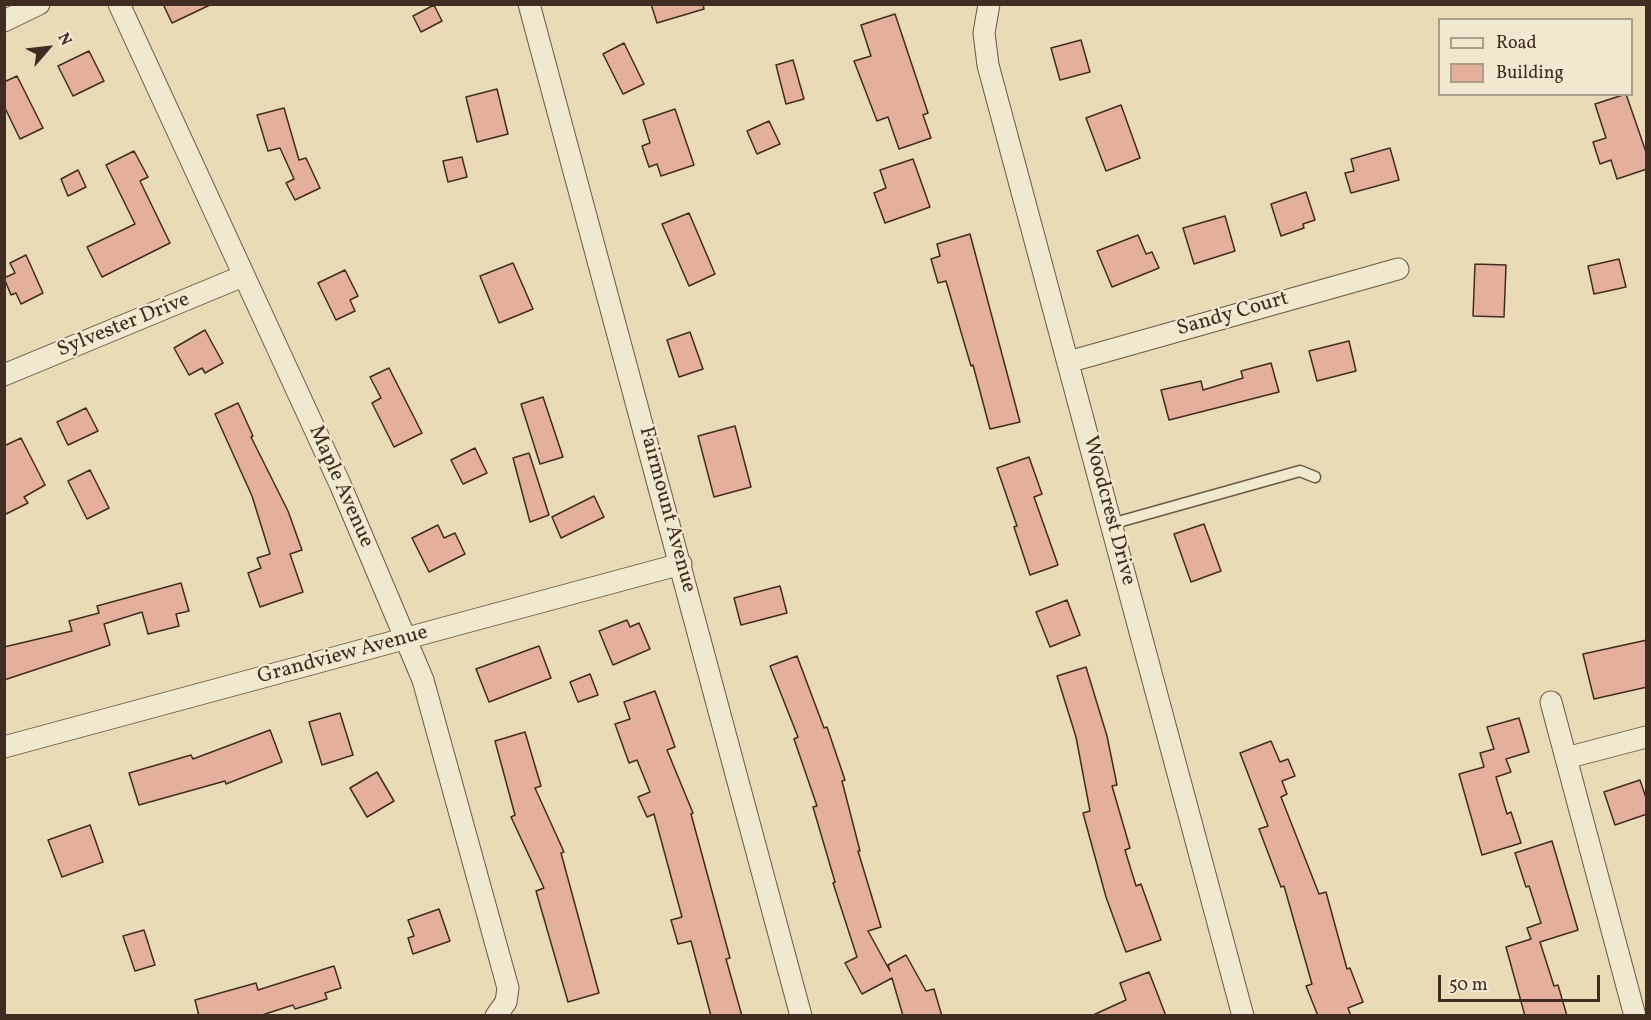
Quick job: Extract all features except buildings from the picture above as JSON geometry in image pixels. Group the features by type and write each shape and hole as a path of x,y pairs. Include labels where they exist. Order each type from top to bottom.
{"street":[{"path":"4,21 39,4"},
{"name":"Maple Avenue","path":"119,4 340,484 423,680 456,794 507,990 506,1002 496,1016"},
{"name":"Fairmount Avenue","path":"529,4 801,1016"},
{"name":"Woodcrest Drive","path":"989,4 984,33 988,65 1243,1016"},
{"name":"Sandy Court","path":"1068,362 1398,269"},
{"name":"Sylvester Drive","path":"4,375 243,276"},
{"name":"Grandview Avenue","path":"4,747 681,564"},
{"path":"1551,702 1635,1016"},
{"path":"1566,758 1647,737"}],"lane":[{"path":"1111,524 1300,471 1315,477"}]}
